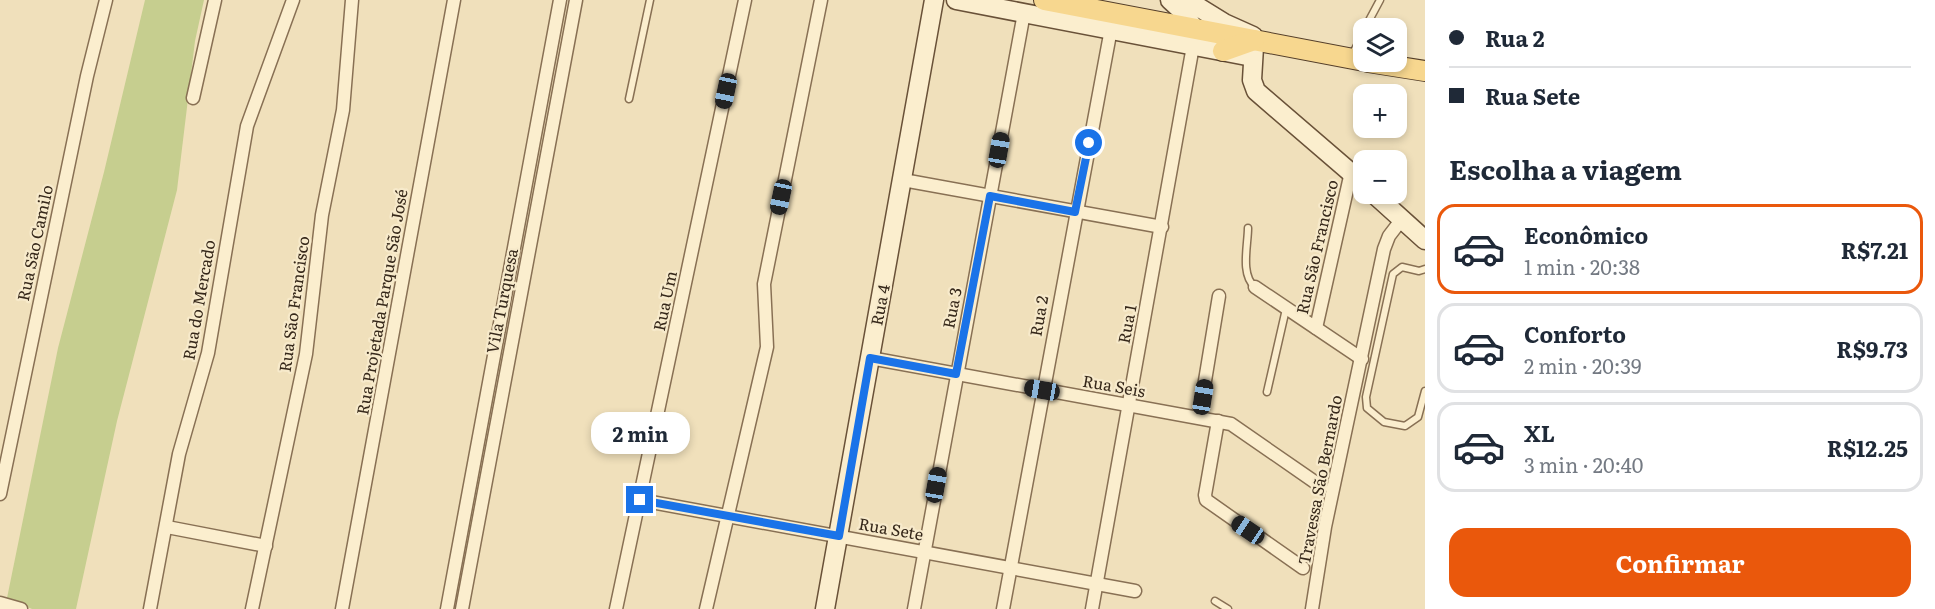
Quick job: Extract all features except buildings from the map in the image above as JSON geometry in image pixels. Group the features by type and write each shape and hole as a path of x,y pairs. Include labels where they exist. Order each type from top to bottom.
{"main road":[{"path":"1044,0 1193,37 1353,59"},
{"path":"1222,51 1258,46"},
{"path":"1407,69 1425,72"}],"street":[{"name":"Rua São Camilo","path":"0,494 87,76 106,0"},
{"path":"193,98 215,0"},
{"name":"Rua do Mercado","path":"150,609 179,454 208,353 247,126 294,0"},
{"name":"Rua São Francisco","path":"252,609 311,323 322,215 342,110 352,0"},
{"name":"Rua Projetada Parque São José","path":"342,609 454,0"},
{"name":"Vila Turquesa","path":"447,609 560,0"},
{"name":"Vila Turquesa","path":"462,609 576,0"},
{"name":"Rua Um","path":"616,609 745,0"},
{"path":"706,609 766,347 764,284 821,0"},
{"name":"Rua 4","path":"825,609 934,0"},
{"path":"956,0 1111,29 1193,37 1222,51"},
{"path":"1170,0 1184,13 1193,37"},
{"path":"1187,0 1258,46 1252,80 1256,90 1353,175"},
{"name":"Rua 3","path":"914,609 1024,13"},
{"name":"Rua 2","path":"1004,609 1042,390 1111,29"},
{"name":"Rua 1","path":"1092,609 1162,227 1193,37"},
{"path":"539,108 556,111"},
{"path":"903,180 1162,227"},
{"name":"Rua São Francisco","path":"1316,328 1353,193"},
{"path":"1385,204 1425,240"},
{"name":"Travessa São Bernardo","path":"1312,609 1325,527 1384,249 1389,236 1402,219"},
{"path":"1255,287 1362,359"},
{"path":"504,294 519,297"},
{"path":"1199,417 1219,296"},
{"name":"Rua Seis","path":"870,358 1218,421 1242,429 1322,486"},
{"path":"1218,421 1204,495 1206,500 1303,568"},
{"path":"470,482 485,484"},
{"name":"Rua Sete","path":"640,500 1135,591"},
{"path":"167,527 266,546"},
{"path":"0,603 21,609"}],"lane":[{"path":"629,99 650,0"},
{"path":"1370,18 1380,0"},
{"path":"1248,228 1246,273 1249,283 1255,287"},
{"path":"1425,269 1419,272 1402,267 1393,274 1366,397 1367,408 1384,422 1404,426 1418,417 1425,391"},
{"path":"1267,392 1286,308"},
{"path":"1215,601 1228,609"}],"green space":[{"path":"145,0 204,0 195,41 177,190 117,421 76,609 32,609 7,598 58,348 104,172"}],"route":[{"path":"640,500 839,536 870,358 956,374 990,196 1075,212 1089,143"}]}
